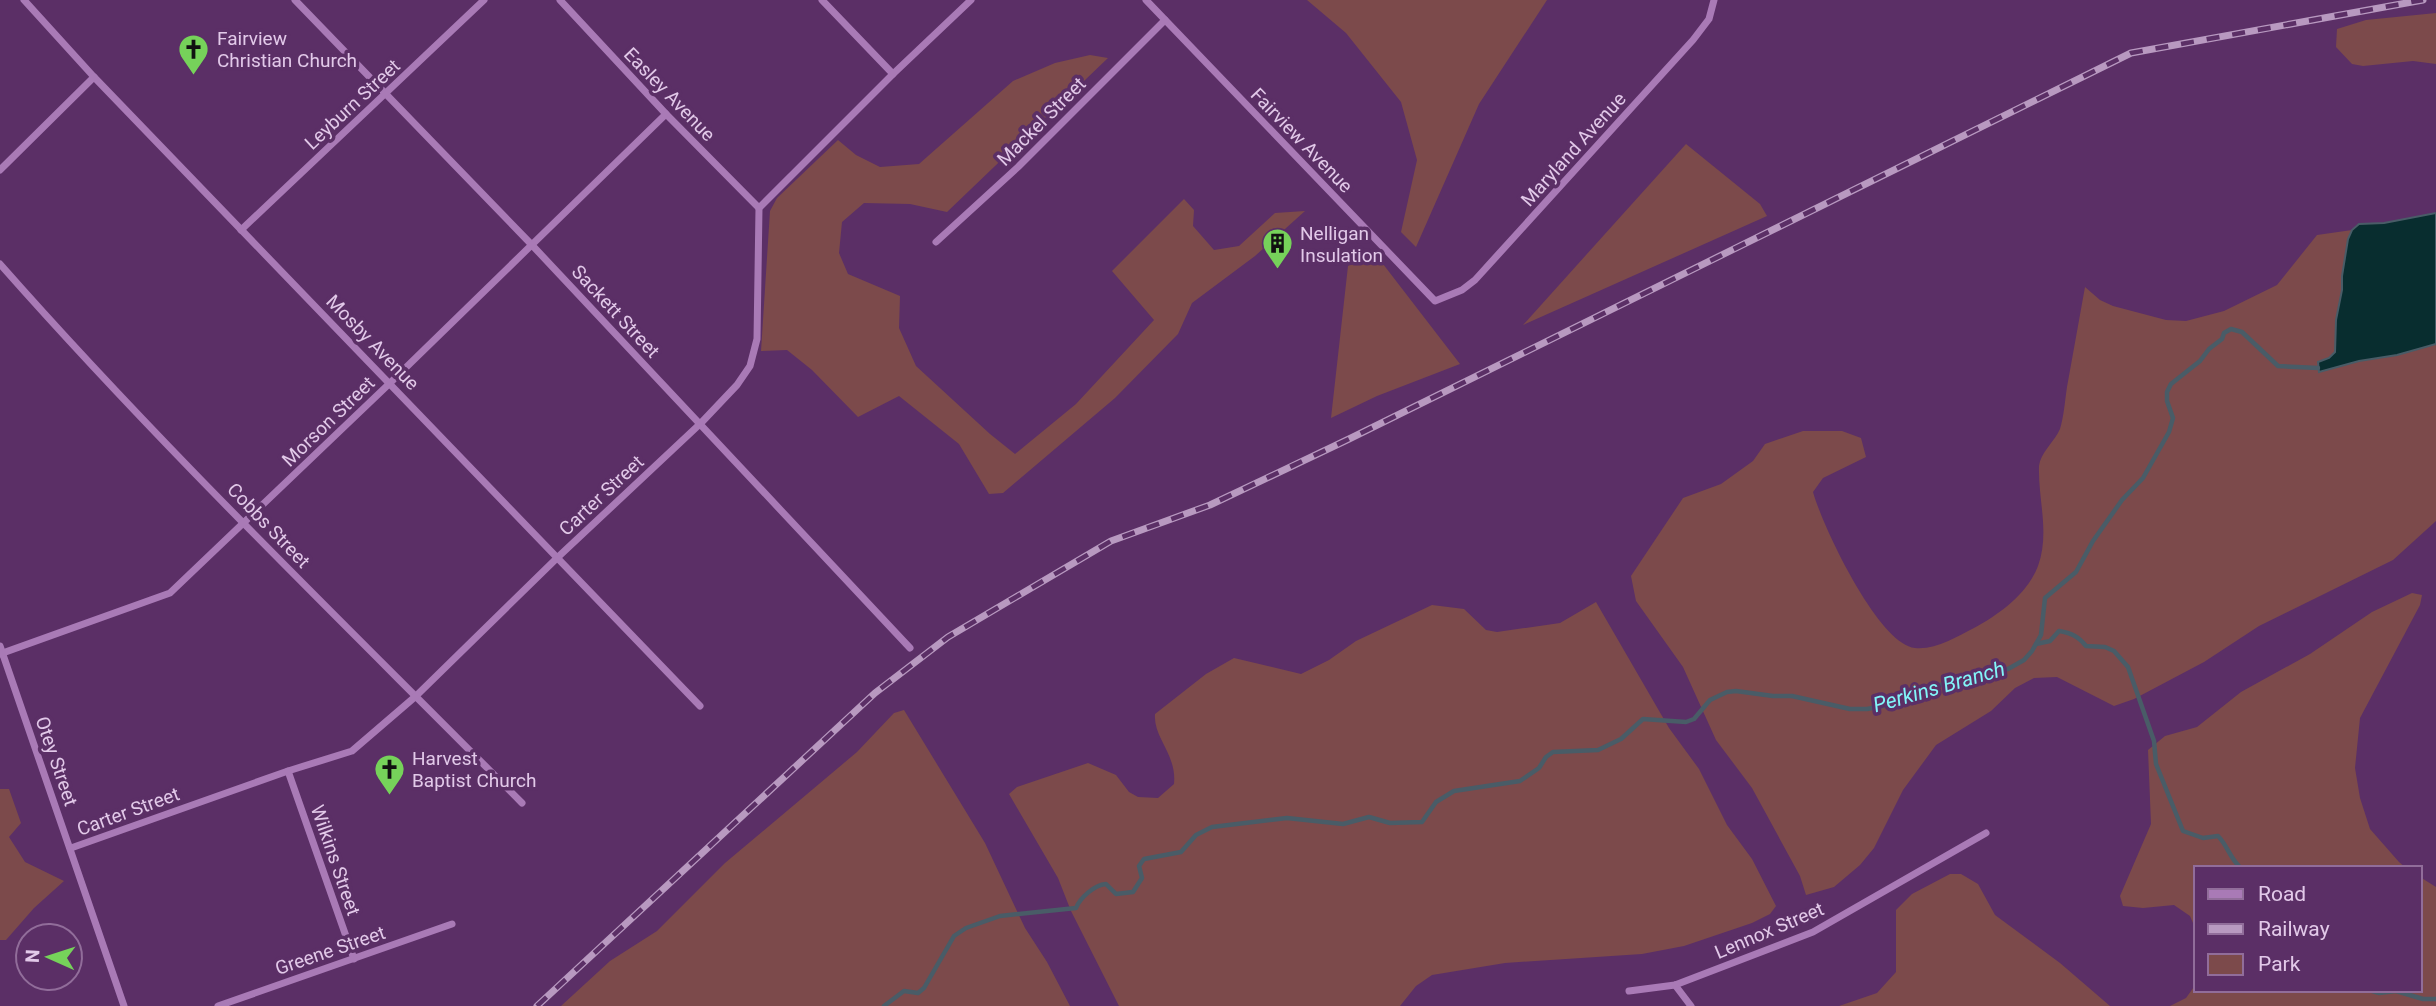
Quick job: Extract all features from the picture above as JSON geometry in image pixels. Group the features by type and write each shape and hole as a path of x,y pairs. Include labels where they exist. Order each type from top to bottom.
{"street":[{"name":"Mosby Avenue","path":"24,0 94,78 700,706"},
{"name":"Sackett Street","path":"295,0 701,423 910,648"},
{"name":"Leyburn Street","path":"242,230 484,0"},
{"name":"Easley Avenue","path":"560,0 666,114 759,208"},
{"path":"822,0 893,74"},
{"path":"759,208 971,0"},
{"name":"Fairview Avenue","path":"1146,0 1435,302"},
{"name":"Maryland Avenue","path":"1435,302 1462,290 1475,280 1693,40 1709,19 1714,0"},
{"name":"Mackel Street","path":"936,242 1018,167 1165,20"},
{"path":"0,170 94,78"},
{"name":"Morson Street","path":"1,651 170,593 666,114"},
{"name":"Carter Street","path":"71,848 352,751 416,696 556,558 701,423 737,385 750,366 757,339 759,208"},
{"name":"Cobbs Street","path":"0,264 245,523 522,803"},
{"name":"Otey Street","path":"1,651 124,1006"},
{"name":"Wilkins Street","path":"288,771 354,959"},
{"name":"Lennox Street","path":"1629,991 1675,985 1813,932 1986,833"},
{"name":"Greene Street","path":"218,1006 452,924"},
{"path":"1675,985 1690,1006"}],"green space":[{"path":"1307,0 1547,0 1479,104 1416,247 1401,232 1417,160 1401,102 1346,33"},
{"path":"2436,13 2436,64 2413,61 2363,66 2352,64 2336,47 2337,29 2366,20"},
{"path":"1090,55 1108,58 947,212 910,204 864,203 842,222 839,253 848,274 900,296 899,328 916,366 1015,454 1076,404 1154,320 1112,271 1184,199 1194,210 1193,226 1214,250 1239,246 1275,213 1305,211 1255,256 1192,303 1178,334 1115,398 1003,493 989,494 959,444 899,396 858,417 812,370 787,350 761,351 770,211 777,198 838,140 856,155 880,167 919,164 1013,81 1055,63"},
{"path":"1686,144 1760,204 1767,216 1523,325"},
{"path":"2352,230 2342,276 2343,290 2336,320 2335,352 2319,372 2436,344 2436,521 2393,560 2259,626 2204,662 2134,699 2114,706 2057,677 2034,678 2015,688 1991,711 1936,745 1903,790 1874,848 1860,865 1834,887 1806,895 1800,876 1752,788 1716,740 1683,667 1636,601 1631,576 1683,498 1721,484 1753,461 1765,444 1803,431 1842,431 1861,438 1866,457 1823,478 1813,492 1818,508 1839,555 1869,606 1885,627 1900,642 1915,648 1946,642 2003,610 2020,594 2038,566 2043,541 2039,466 2061,424 2085,287 2100,300 2113,306 2166,320 2186,321 2224,311 2277,285 2317,235"},
{"path":"1373,251 1460,364 1377,396 1331,418 1348,266"},
{"path":"2412,593 2422,595 2420,605 2360,718 2355,768 2360,798 2370,829 2404,866 2194,866 2194,925 2190,916 2174,905 2143,908 2123,906 2120,896 2151,824 2148,750 2165,736 2197,727 2241,692 2310,654 2372,612"},
{"path":"1596,602 1669,728 1699,769 1727,825 1752,859 1776,906 1770,914 1752,923 1684,946 1642,954 1505,963 1432,975 1416,986 1400,1006 1119,1006 1071,911 1058,878 1009,794 1017,787 1088,763 1116,775 1129,792 1138,797 1158,798 1174,784 1174,773 1155,723 1155,714 1206,674 1234,658 1301,674 1329,660 1356,641 1432,605 1464,609 1486,630 1497,632 1560,623"},
{"path":"904,710 985,843 1025,928 1070,1006 561,1006 610,961 657,931 725,863 857,752 894,713"},
{"path":"0,789 9,789 21,823 9,837 25,862 64,881 22,922 14,922 14,931 6,940 0,940"},
{"path":"1950,874 1961,874 1978,884 1995,915 2060,963 2110,1006 1839,1006 1877,993 1896,972 1896,910 1912,894"},
{"path":"2422,878 2436,887 2436,1006 2170,1006 2186,998 2194,987 2194,992 2422,992"}],"shaded area":[{"path":"2436,213 2436,344 2319,372 2318,362 2329,358 2335,352 2342,276 2352,230 2359,224 2384,223"}],"waterway":[{"name":"Perkins Branch","path":"884,1006 904,991 918,993 924,988 954,936 966,928 1000,916 1076,908 1088,893 1101,885 1106,884 1116,894 1133,892 1142,878 1139,866 1144,859 1181,852 1196,835 1212,827 1287,818 1343,824 1369,817 1390,823 1422,822 1436,802 1454,791 1520,781 1539,768 1553,752 1598,750 1621,739 1643,719 1686,722 1694,719 1710,700 1727,692 1792,696 1850,709 1867,709 1894,704 1906,694 1920,689 1965,680 1980,673 2008,669 2024,660 2041,635 2045,598 2076,572 2093,541 2122,500 2143,478 2169,432 2173,418 2167,392 2171,384 2200,361 2209,349 2222,339 2224,333 2231,329 2242,332 2278,366 2318,368"},
{"path":"2036,644 2050,641 2059,631 2074,636 2086,646 2105,647 2114,651 2128,667 2154,741 2156,764 2183,831 2203,838 2218,836 2239,866"},
{"path":"2376,992 2388,992"},
{"path":"2399,992 2423,999 2436,999"}],"railway":[{"path":"537,1006 875,693 948,637 1111,541 1210,505 1349,439 2131,53 2423,0"}],"place":[{"name":"Fairview Christian Church","path":"194,76"},
{"name":"Nelligan Insulation","path":"1277,271"},
{"name":"Harvest Baptist Church","path":"389,796"}]}
